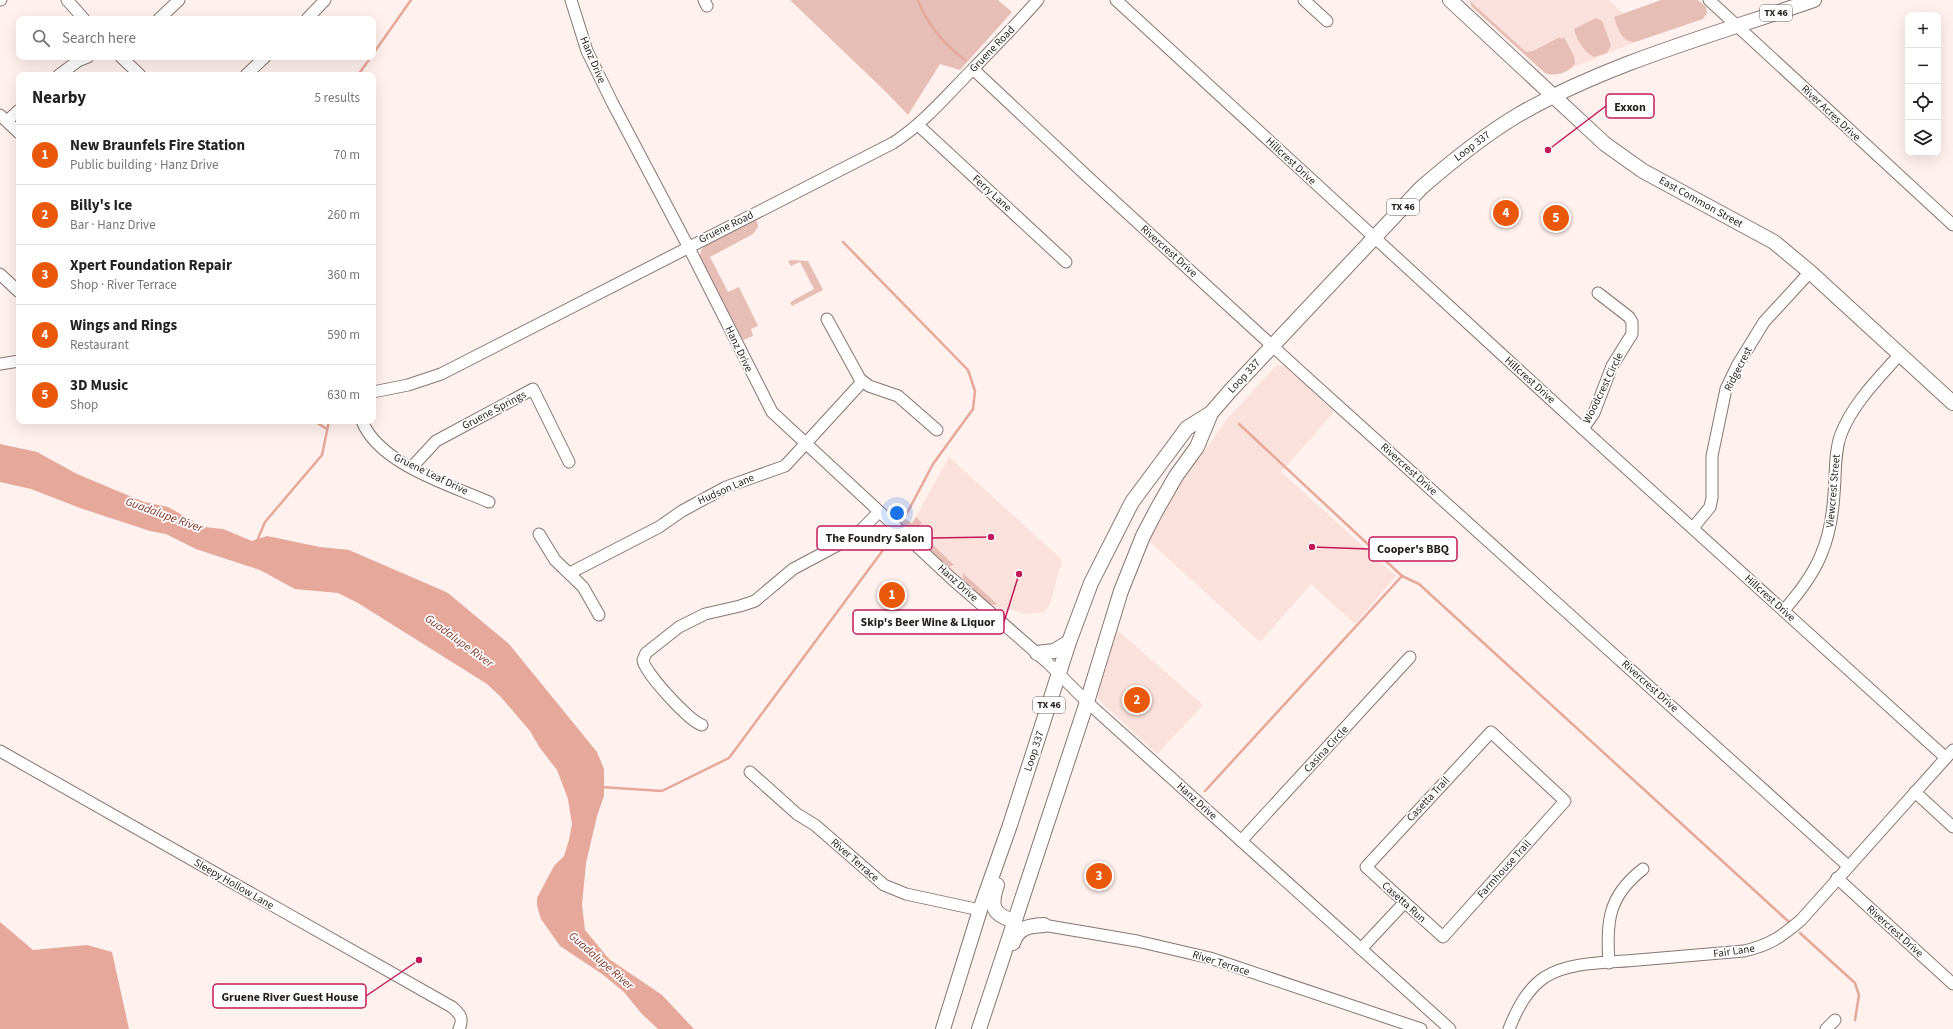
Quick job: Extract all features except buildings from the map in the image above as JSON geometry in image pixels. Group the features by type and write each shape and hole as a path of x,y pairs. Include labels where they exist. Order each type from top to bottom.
{"main road":[{"name":"East Common Street","path":"1450,0 1605,144 1624,158 1700,203 1774,242 1810,272 1953,403"},
{"name":"Loop 337","path":"943,1029 980,910 1014,814 1069,642 1091,583 1132,502 1187,428 1211,413 1421,188 1466,150 1519,115 1603,73 1814,0"},
{"name":"Loop 337","path":"980,1029 1087,702 1121,590 1144,536 1176,476 1197,447 1211,413"},
{"path":"1037,653 1054,651 1069,642"},
{"path":"1014,814 1016,819 1015,830 992,902 993,906 1001,916 1015,921"},
{"path":"1022,900 1026,911 1044,925"},
{"path":"986,1009 994,1003 1017,934 1028,926 1044,925"}],"street":[{"path":"67,0 81,16"},
{"path":"310,16 325,0"},
{"name":"Hanz Drive","path":"571,0 587,51 613,104 688,246 766,402 780,421 1059,673 1087,702 1450,1029"},
{"name":"Gruene Road","path":"376,391 408,385 441,374 688,246 874,154 918,125 1013,29 1038,0"},
{"name":"Hillcrest Drive","path":"1116,0 1583,429 1784,610 1949,754"},
{"path":"1304,0 1327,21"},
{"name":"River Acres Drive","path":"1709,0 1953,225"},
{"path":"162,16 176,2"},
{"path":"63,72 80,60"},
{"path":"124,60 137,72"},
{"path":"249,72 263,60"},
{"name":"Rivercrest Drive","path":"973,69 1089,178 1274,345 1303,374 1848,866"},
{"path":"16,112 4,118 16,130"},
{"name":"Ferry Lane","path":"918,125 1066,262"},
{"name":"Ridgecrest","path":"1693,528 1710,507 1712,498 1712,456 1726,389 1737,366 1764,322 1810,272"},
{"path":"0,274 16,289"},
{"name":"Woodcrest Circle","path":"1583,429 1594,413 1612,366 1632,334 1632,322 1629,317 1598,293"},
{"path":"827,319 856,374 862,382 898,396 937,430"},
{"name":"Viewcrest Street","path":"1784,610 1800,593 1829,537 1833,513 1836,453 1846,423 1856,406 1900,354"},
{"path":"0,364 16,361"},
{"name":"Hudson Lane","path":"570,573 659,527 682,511 726,487 782,467 806,444 862,382"},
{"name":"Gruene Springs","path":"412,467 436,441 533,389 569,462"},
{"name":"Gruene Leaf Drive","path":"364,424 378,445 399,461 489,502"},
{"path":"702,725 687,716 647,671 643,660 646,653 673,631 701,616 754,601 793,569 855,536 879,512"},
{"path":"539,534 555,560 583,586 599,615"},
{"name":"Casina Circle","path":"1241,841 1410,658"},
{"name":"Casetta Trail","path":"1366,867 1491,732 1565,801"},
{"name":"Sleepy Hollow Lane","path":"0,751 452,1007 458,1013 461,1026"},
{"name":"Fair Lane","path":"1509,1029 1516,1010 1525,997 1546,977 1564,969 1609,963 1744,951 1761,947 1783,936 1801,920 1949,754"},
{"name":"River Terrace","path":"750,772 797,814 814,825 884,885 906,894 980,910"},
{"path":"1915,792 1953,827"},
{"name":"Farmhouse Trail","path":"1443,937 1565,801"},
{"name":"Casetta Run","path":"1366,867 1404,904 1443,937"},
{"path":"1609,963 1607,937 1611,914 1620,892 1628,881 1643,869"},
{"name":"Rivercrest Drive","path":"1837,878 1953,984"},
{"path":"1361,949 1404,904"},
{"name":"River Terrace","path":"1015,921 1150,944 1210,958 1421,1029"},
{"path":"1826,1029 1835,1020"}],"shaded area":[{"path":"790,0 998,0 1012,12 960,70 940,64 908,115"},
{"path":"1465,0 1609,0 1624,14 1635,42 1560,73 1549,74 1541,70"},
{"path":"1661,0 1698,0 1706,7 1707,13 1703,19 1635,42 1630,42 1623,37 1614,17"},
{"path":"1471,2 1526,52 1533,51 1560,37 1561,39 1564,37 1574,56 1575,64 1565,72 1553,75 1545,73 1471,6"},
{"path":"1596,18 1602,21 1611,45 1607,53 1594,57 1587,53 1581,45 1574,29"},
{"path":"757,221 758,227 753,234 710,257 728,292 739,287 758,326 751,329 753,336 743,340 700,256 701,250 706,245"},
{"path":"788,261 808,261 823,290 792,306 790,303 792,301 814,289 800,262 791,266"},
{"path":"1277,365 1286,367 1334,412 1281,472 1396,576 1355,624 1311,584 1260,642 1149,541 1178,487 1228,418"},
{"path":"949,457 1062,560 1050,604 1044,612 1025,614 1010,609 1006,615 1008,621 908,531"},
{"path":"891,510 903,521 897,514 912,523 916,517 922,523 916,529 954,565 949,567 945,565 888,513"},
{"path":"963,573 998,605 989,604 965,582"},
{"path":"1115,628 1203,705 1157,754 1099,700 1095,692"}],"water":[{"name":"Guadalupe River","path":"0,444 37,452 77,474 144,502 168,507 204,527 223,529 252,541 267,536 320,547 349,550 448,593 509,644 597,752 604,769 604,796 597,816 586,863 582,905 585,930 609,959 662,995 694,1029 658,1029 641,1013 624,992 602,974 560,946 541,919 537,906 537,898 554,866 564,856 569,840 572,824 568,799 557,770 540,748 530,731 500,696 487,684 358,603 338,593 295,589 260,570 196,549 166,534 150,531 80,508 31,489 0,482"},
{"path":"0,922 33,950 87,945 112,952 129,1029 0,1029"}],"waterway":[{"path":"376,50 411,0"},
{"path":"918,0 931,26 943,41 965,60"},
{"path":"360,72 369,60"},
{"path":"843,242 968,370 975,391 973,409 933,464 905,517"},
{"path":"319,424 327,429"},
{"path":"257,541 265,522 322,455 328,424"},
{"path":"1239,424 1402,576"},
{"path":"601,787 662,791 729,758 892,538"},
{"path":"1205,791 1402,576 1419,584 1789,922"},
{"path":"1800,933 1855,983 1859,995 1855,1020"}],"place":[{"name":"Exxon","path":"1548,150"},
{"name":"Wings and Rings","path":"1506,213"},
{"name":"3D Music","path":"1556,218"},
{"name":"The Foundry Salon","path":"991,537"},
{"name":"Cooper's BBQ","path":"1312,547"},
{"name":"Skip's Beer Wine & Liquor","path":"1019,574"},
{"name":"New Braunfels Fire Station","path":"892,595"},
{"name":"Billy's Ice","path":"1137,700"},
{"name":"Xpert Foundation Repair","path":"1099,876"},
{"name":"Gruene River Guest House","path":"419,960"}]}
